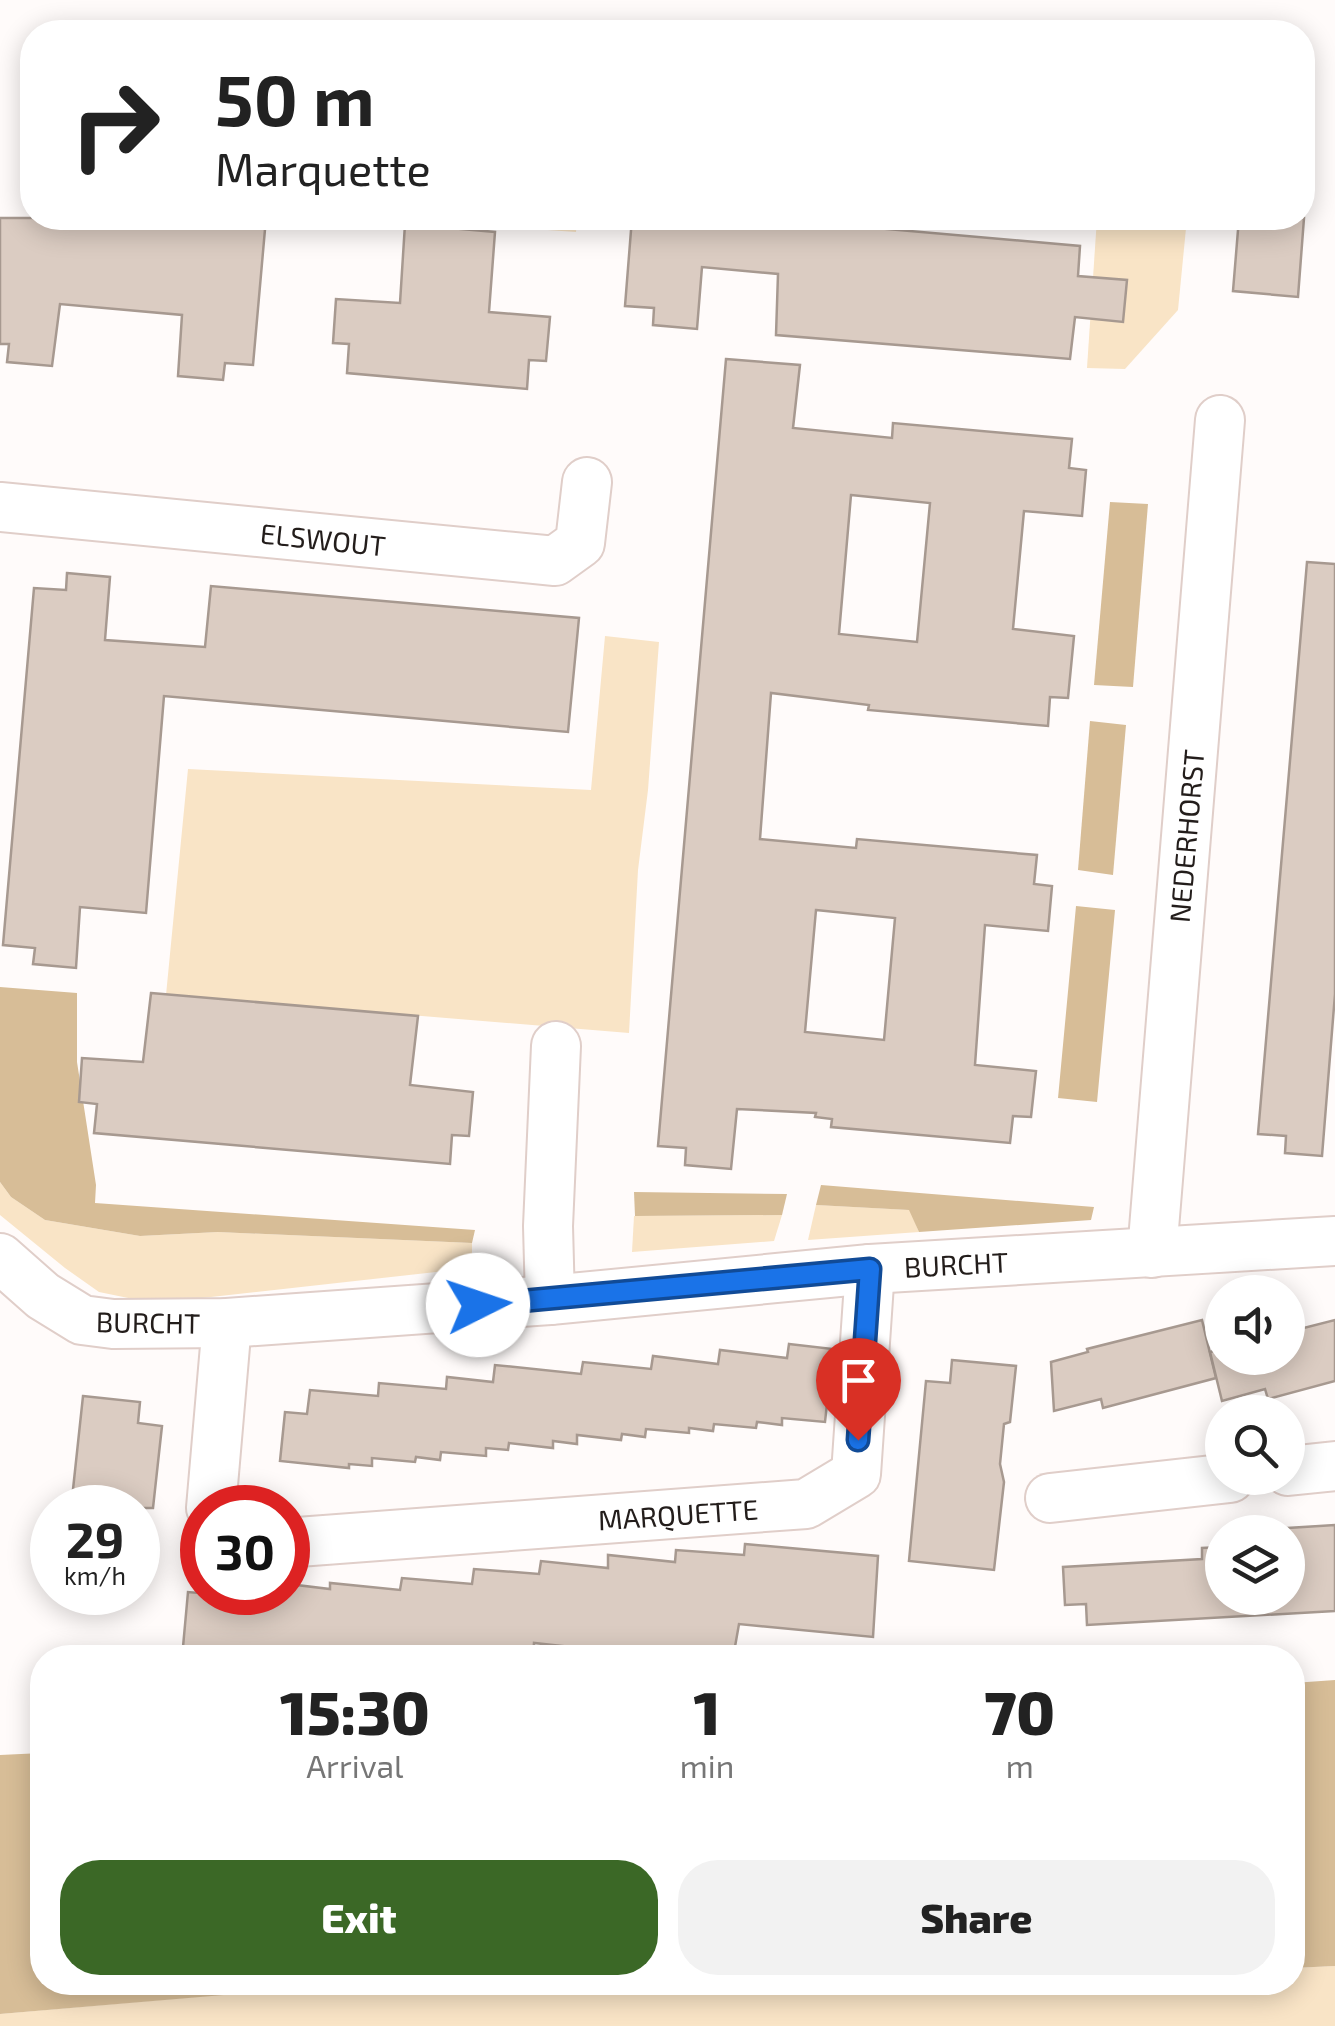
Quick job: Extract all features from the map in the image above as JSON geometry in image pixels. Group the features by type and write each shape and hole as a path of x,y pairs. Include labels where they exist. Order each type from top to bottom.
{"street":[{"name":"NEDERHORST","path":"1152,1253 1220,420"},
{"name":"ELSWOUT","path":"0,507 554,561 580,543 587,482"},
{"path":"550,1300 548,1226 556,1046"},
{"name":"BURCHT","path":"0,1258 42,1296 82,1320 113,1324 226,1323 550,1300 870,1269 1335,1241"},
{"name":"MARQUETTE","path":"310,1541 806,1504 856,1474 870,1269"},
{"path":"214,1485 226,1323"},
{"path":"1305,1469 1335,1466"},
{"path":"1050,1498 1205,1481"}],"shaded area":[{"path":"1096,230 1186,230 1178,310 1125,369 1087,368"},
{"path":"1110,502 1148,504 1133,687 1094,685"},
{"path":"605,636 659,642 638,870 629,1033 166,995 188,769 591,790"},
{"path":"1090,721 1126,725 1113,875 1078,870"},
{"path":"1076,906 1115,910 1097,1102 1058,1098"},
{"path":"0,987 77,993 77,1062 96,1185 95,1203 475,1230 472,1243 218,1232 140,1236 45,1220 11,1197 0,1182"},
{"path":"0,1182 11,1197 45,1220 140,1236 218,1232 472,1243 472,1268 166,1302 138,1300 99,1292 0,1215"},
{"path":"821,1185 1094,1207 1091,1220 919,1232 909,1210 816,1205"},
{"path":"634,1192 787,1194 782,1215 635,1216"},
{"path":"816,1205 910,1210 919,1232 808,1240"},
{"path":"782,1215 774,1241 632,1252 634,1216"},
{"path":"1335,1680 1335,1966 1305,1967 1305,1682"},
{"path":"30,1754 30,1995 222,1995 0,2014 0,1755"},
{"path":"1335,1966 1335,2026 0,2026 0,2014 216,1995 1305,1995 1305,1967"}],"building":[{"path":"0,218 20,218 20,230 265,230 253,365 225,363 223,380 178,376 182,315 60,304 52,366 7,362 9,344 0,344"},
{"path":"405,230 495,232 489,312 550,317 546,361 529,360 527,389 347,373 349,344 333,343 336,299 400,303"},
{"path":"631,230 898,230 1080,246 1078,276 1127,280 1123,322 1075,317 1070,359 776,335 778,274 702,267 697,329 653,325 654,308 625,306"},
{"path":"1238,230 1303,230 1298,297 1233,291"},
{"path":"726,359 800,365 793,428 892,438 893,423 1072,439 1069,468 1086,470 1082,516 1024,511 1013,629 1074,636 1068,698 1050,697 1048,726 868,710 869,705 771,693 760,839 856,848 857,839 1037,855 1034,884 1052,886 1048,931 985,925 975,1065 1036,1071 1031,1117 1013,1116 1010,1143 831,1127 832,1119 815,1117 816,1113 737,1109 731,1169 685,1165 686,1148 658,1146","holes":["851,495 930,503 917,642 839,634","816,910 895,918 884,1040 805,1032"]},
{"path":"1307,562 1335,564 1335,994 1322,1156 1285,1153 1286,1136 1258,1134"},
{"path":"67,573 110,577 105,640 205,647 211,586 579,618 568,732 164,696 146,913 80,907 76,968 33,964 35,948 3,945 34,588 66,590"},
{"path":"151,993 418,1016 410,1085 473,1092 469,1136 452,1135 450,1164 94,1133 97,1104 79,1102 82,1058 143,1062"},
{"path":"1202,1320 1205,1375 1216,1378 1103,1408 1101,1399 1054,1411 1051,1362 1088,1352 1087,1349"},
{"path":"1335,1320 1335,1381 1283,1395 1267,1395 1265,1389 1244,1395 1221,1395 1216,1375 1305,1375 1305,1328"},
{"path":"789,1344 833,1349 825,1422 782,1418 782,1425 757,1422 756,1428 714,1424 713,1431 689,1428 689,1433 646,1429 645,1437 622,1434 621,1440 577,1435 577,1444 553,1441 553,1448 509,1443 508,1450 486,1448 486,1456 441,1452 440,1460 372,1458 372,1466 349,1464 349,1468 280,1461 285,1412 307,1414 310,1390 378,1396 379,1383 446,1389 447,1377 493,1382 495,1365 581,1374 583,1362 651,1369 653,1356 718,1364 720,1350 787,1358"},
{"path":"952,1360 1016,1366 1010,1422 1004,1424 1000,1464 1004,1482 994,1570 909,1561 926,1381 950,1383"},
{"path":"83,1396 140,1402 138,1423 162,1426 156,1485 73,1485"},
{"path":"1335,1525 1335,1611 1305,1613 1305,1527"},
{"path":"745,1544 878,1556 873,1637 739,1624 735,1645 183,1645 186,1615 310,1615 310,1587 330,1589 330,1583 400,1590 402,1578 472,1584 474,1569 539,1574 541,1561 608,1568 608,1555 675,1562 676,1550 744,1555"},
{"path":"1205,1548 1205,1615 1264,1615 1087,1625 1086,1604 1065,1605 1063,1567 1202,1559"}],"route":[{"path":"478,1305 870,1269 858,1440"}]}
